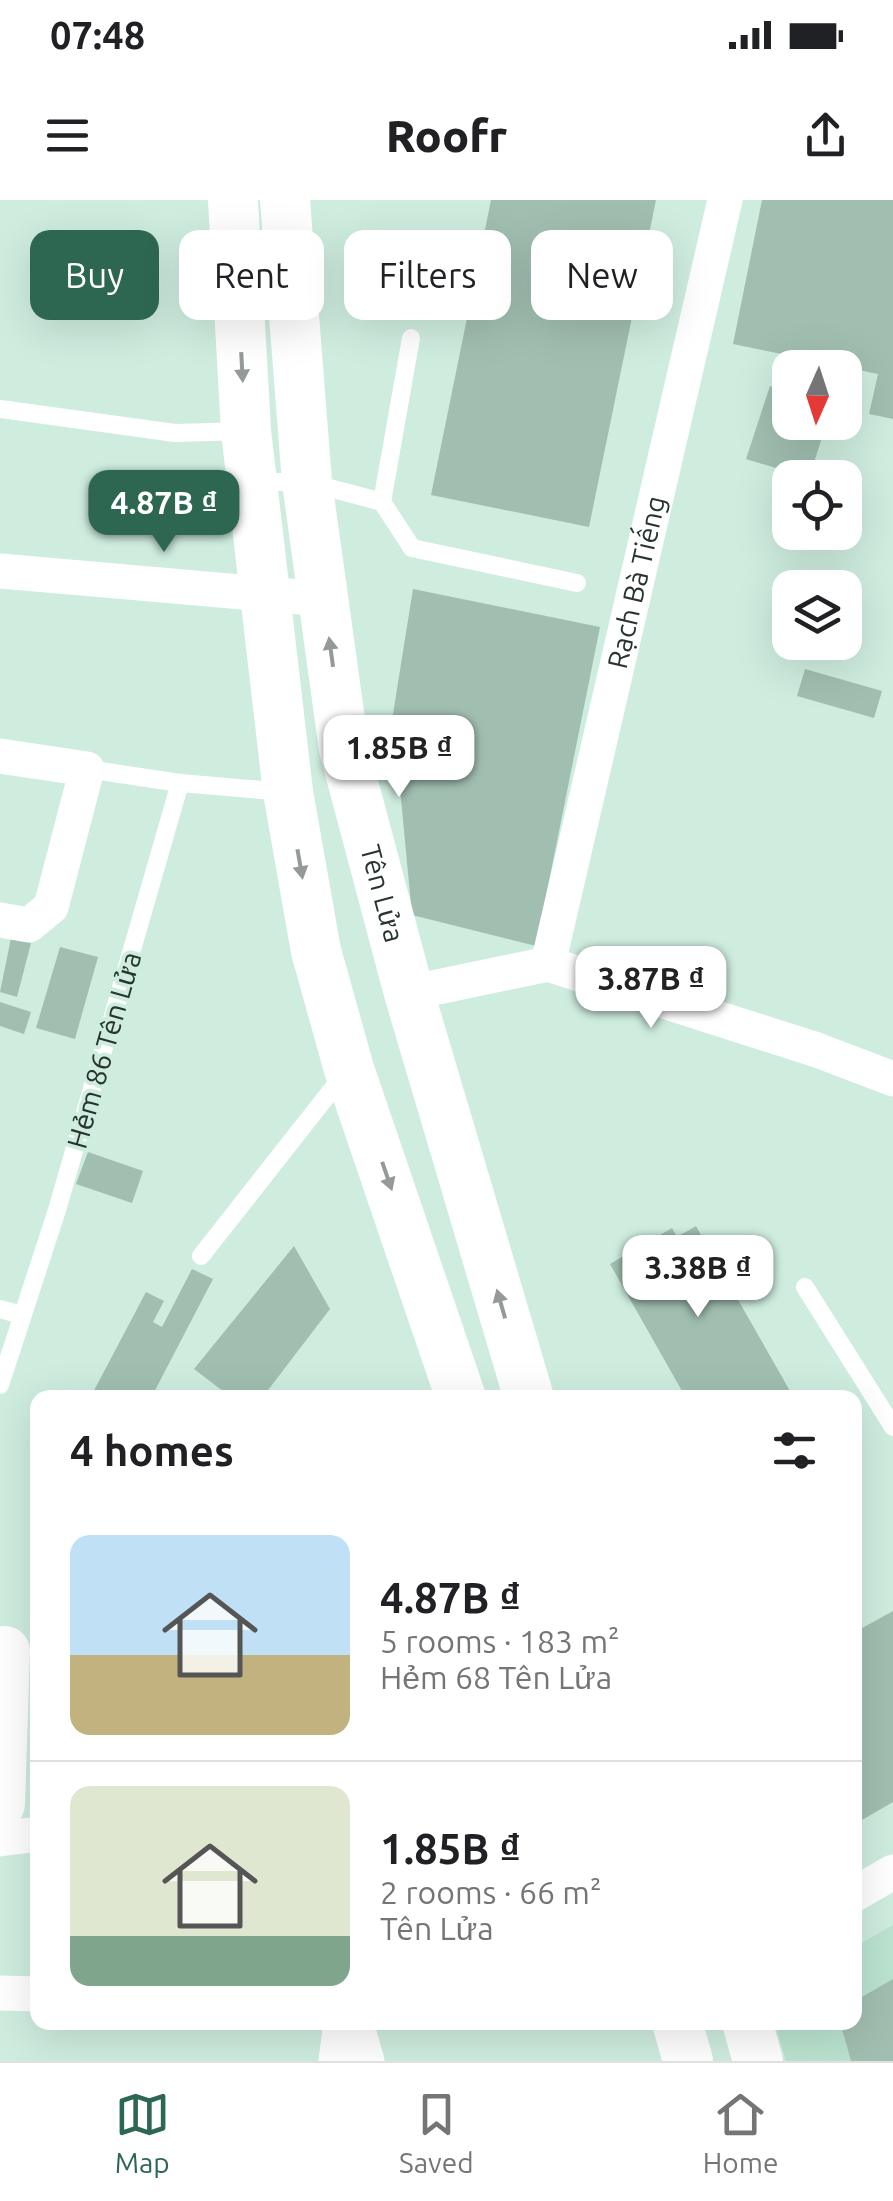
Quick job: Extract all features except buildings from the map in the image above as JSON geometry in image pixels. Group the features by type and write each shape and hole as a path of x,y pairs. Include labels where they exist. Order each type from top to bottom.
{"main road":[{"path":"233,200 246,431 288,792 316,951 349,1069 457,1390"},
{"name":"Tên Lửa","path":"285,200 307,482 344,749 410,994 527,1390"},
{"path":"0,1804 5,1651"},
{"path":"679,2030 688,2061"},
{"path":"749,2030 758,2061"}],"street":[{"name":"Rạch Bà Tiếng","path":"548,964 725,200"},
{"path":"0,571 265,597 323,599"},
{"path":"0,756 87,768 51,907 29,925 0,920"},
{"path":"410,994 548,964 817,1050 893,1079"},
{"path":"0,1839 30,1835"},
{"path":"862,1890 893,1872"},
{"path":"0,1992 30,1994"},
{"path":"336,2061 340,2030"},
{"path":"358,2030 366,2061"}],"lane":[{"path":"382,502 411,338"},
{"path":"0,409 175,433 246,431"},
{"path":"252,482 307,482 382,502 412,548 577,583"},
{"path":"87,768 180,783 288,792"},
{"name":"Hẻm 86 Tên Lửa","path":"0,1385 58,1210 180,783"},
{"path":"201,1256 349,1069"},
{"path":"806,1286 893,1427"},
{"path":"0,1309 21,1315"}],"shaded area":[{"path":"893,1925 893,2061 786,2061 777,2030 862,2030 862,1943"}]}
